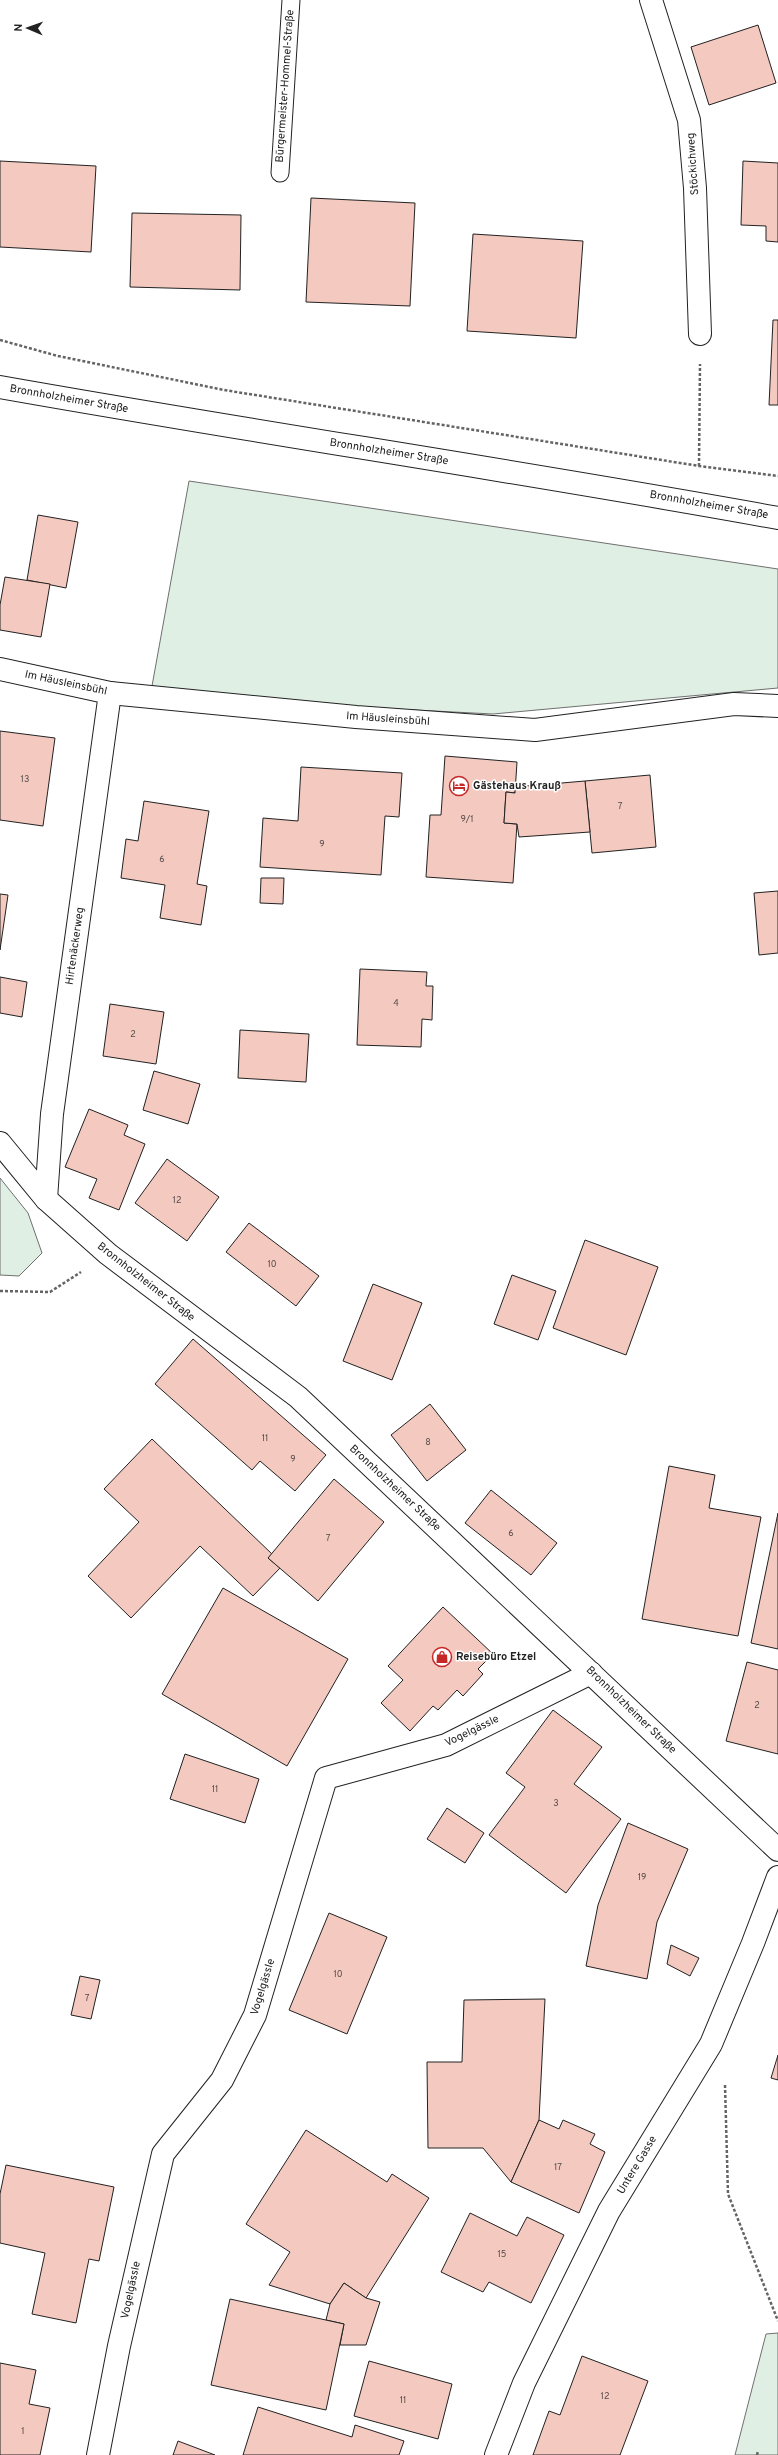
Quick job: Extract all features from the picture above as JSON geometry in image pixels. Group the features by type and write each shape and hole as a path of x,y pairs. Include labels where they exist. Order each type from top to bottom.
{"street":[{"name":"Stöckichweg","path":"652,0 689,120 695,188 700,334"},
{"name":"Bronnholzheimer Straße","path":"0,387 233,428 581,482 778,518"},
{"name":"Im Häusleinsbühl","path":"0,669 110,693 356,717 535,730 734,704 778,706"},
{"name":"Hirtenäckerweg","path":"46,1199 52,1114 110,693"},
{"name":"Bronnholzheimer Straße","path":"0,1143 46,1199 108,1254 298,1397 778,1850"},
{"name":"Vogelgässle","path":"98,2455 124,2324 163,2154 222,2080 255,2015 326,1778 446,1745 591,1673"},
{"name":"Untere Gasse","path":"496,2455 524,2383 609,2211 710,2044 753,1942 778,1877"}],"lane":[{"name":"Bürgermeister-Hommel-Straße","path":"280,173 291,0"}],"path":[{"path":"699,466 700,334"},
{"path":"0,340 58,356 224,390 699,466 778,476"},
{"path":"0,1291 50,1292 108,1254"},
{"path":"710,2044 723,2054 728,2194 778,2321"},
{"path":"757,2455 758,2451"}],"green space":[{"path":"189,481 778,569 778,688 493,714 336,706 152,686"},
{"path":"0,1178 28,1213 42,1253 19,1276 0,1275"},
{"path":"778,2333 778,2455 735,2455 766,2334"}],"building":[{"path":"758,25 776,83 709,105 691,47"},
{"path":"0,161 96,166 91,252 0,247"},
{"path":"743,161 778,163 778,242 766,241 766,226 741,225"},
{"path":"311,198 415,203 410,306 306,302"},
{"path":"132,213 241,215 240,290 130,287"},
{"path":"473,234 583,241 576,338 467,331"},
{"path":"773,320 778,320 778,405 769,405"},
{"path":"38,515 78,522 66,588 27,580"},
{"path":"5,577 50,584 41,637 0,630 0,605"},
{"path":"0,731 55,738 43,826 0,820"},
{"path":"445,756 517,762 515,793 506,792 504,823 517,824 513,883 426,877 430,815 441,815"},
{"path":"301,767 402,773 399,817 385,816 381,875 260,867 263,818 298,821"},
{"path":"650,775 656,847 592,853 585,781"},
{"path":"585,781 590,832 519,837 517,824 504,823 506,792 515,793 515,787"},
{"path":"144,801 209,811 197,884 207,886 201,925 160,918 165,885 121,878 126,839 138,841"},
{"path":"261,878 284,878 283,904 260,903"},
{"path":"778,891 778,953 759,955 754,893"},
{"path":"0,894 8,895 0,950"},
{"path":"360,969 427,972 426,986 433,986 432,1020 422,1019 421,1047 357,1045"},
{"path":"0,977 27,982 22,1017 0,1013"},
{"path":"110,1004 164,1012 156,1064 103,1056"},
{"path":"240,1030 309,1034 306,1082 238,1078"},
{"path":"154,1071 200,1084 188,1124 143,1110"},
{"path":"89,1109 128,1125 124,1135 145,1144 119,1210 89,1198 97,1179 65,1167"},
{"path":"167,1159 219,1197 187,1241 135,1203"},
{"path":"249,1223 319,1276 296,1306 226,1252"},
{"path":"585,1240 658,1267 626,1355 553,1328"},
{"path":"512,1275 556,1291 538,1340 494,1324"},
{"path":"373,1284 422,1303 392,1380 343,1361"},
{"path":"193,1339 326,1455 295,1491 260,1461 252,1470 155,1384"},
{"path":"430,1404 466,1450 427,1481 391,1435"},
{"path":"152,1439 272,1554 268,1558 280,1568 253,1596 200,1546 131,1618 88,1576 139,1522 104,1489"},
{"path":"669,1466 715,1475 709,1508 761,1517 738,1636 642,1619"},
{"path":"334,1479 384,1522 318,1601 268,1558"},
{"path":"491,1490 557,1543 531,1575 465,1523"},
{"path":"778,1513 778,1649 751,1643"},
{"path":"223,1588 348,1659 287,1766 162,1694"},
{"path":"443,1607 493,1654 478,1669 483,1674 463,1696 457,1690 438,1710 433,1706 410,1731 381,1703 403,1680 388,1666"},
{"path":"747,1662 778,1670 778,1754 726,1741"},
{"path":"553,1710 602,1747 574,1784 621,1819 566,1893 489,1835 525,1787 506,1773"},
{"path":"185,1754 259,1779 245,1823 170,1799"},
{"path":"447,1808 484,1833 465,1863 427,1839"},
{"path":"628,1823 688,1849 657,1922 647,1979 586,1966 598,1905"},
{"path":"329,1913 387,1937 347,2034 289,2010"},
{"path":"671,1945 699,1958 690,1976 667,1964"},
{"path":"80,1976 100,1980 91,2019 71,2015"},
{"path":"545,1999 539,2120 511,2182 483,2148 428,2148 427,2062 462,2062 464,2000"},
{"path":"778,2055 778,2080 771,2078"},
{"path":"539,2120 559,2129 563,2120 595,2134 590,2144 605,2152 579,2213 511,2182"},
{"path":"306,2130 387,2182 392,2174 429,2198 366,2298 344,2283 330,2304 269,2285 290,2252 246,2224"},
{"path":"6,2165 114,2187 99,2261 89,2259 76,2323 32,2314 45,2253 0,2243 0,2194"},
{"path":"470,2213 517,2236 527,2217 564,2235 531,2303 489,2282 483,2292 441,2272"},
{"path":"344,2283 366,2298 380,2302 366,2345 340,2345 344,2324 326,2320 330,2304"},
{"path":"230,2299 344,2324 326,2410 211,2385"},
{"path":"582,2356 648,2381 620,2455 533,2455 549,2411 560,2415"},
{"path":"369,2361 452,2384 438,2439 354,2416"},
{"path":"0,2363 36,2370 29,2404 50,2408 40,2455 0,2455"},
{"path":"258,2407 352,2437 355,2425 404,2441 399,2455 243,2455"},
{"path":"178,2441 215,2455 173,2455"}],"place":[{"name":"Gästehaus Krauß","path":"459,786"},
{"name":"Reisebüro Etzel","path":"442,1657"}]}
